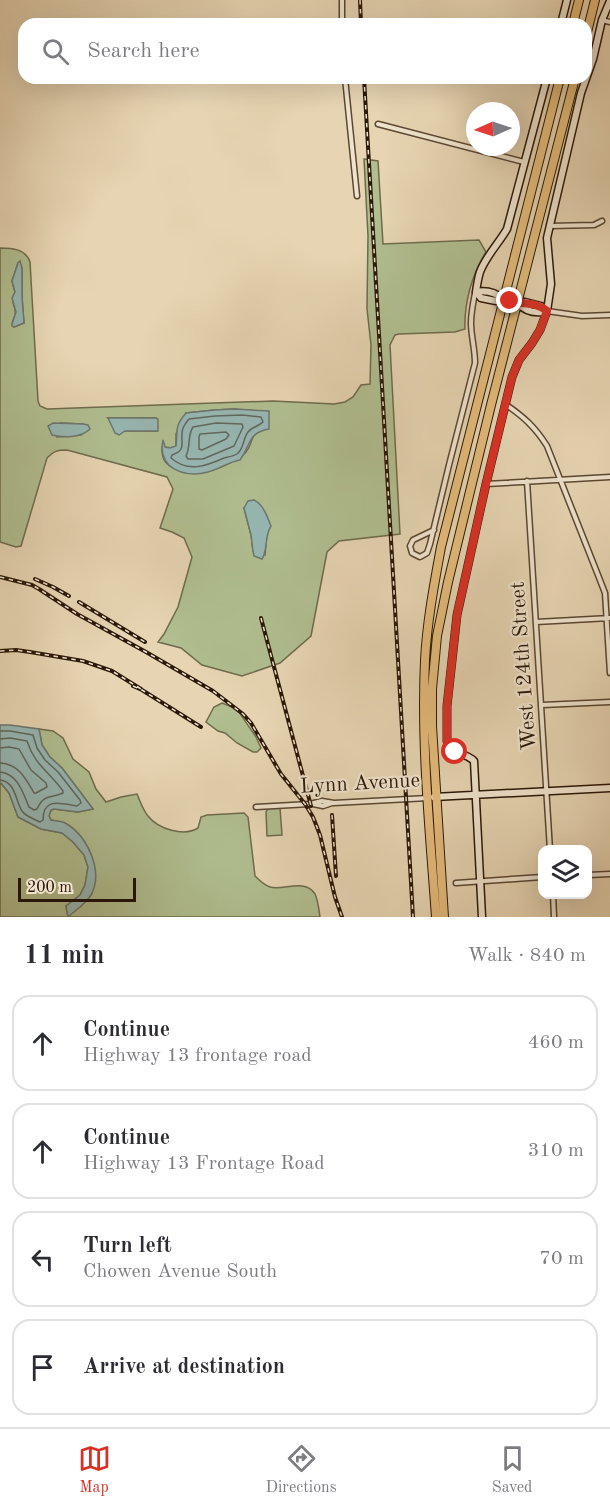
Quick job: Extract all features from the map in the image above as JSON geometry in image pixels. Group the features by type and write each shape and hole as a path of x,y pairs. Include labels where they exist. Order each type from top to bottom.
{"highway":[{"path":"574,18 579,0"},
{"path":"590,18 595,0"},
{"path":"444,917 424,735 428,618 441,547 558,84"},
{"path":"436,917 432,797 432,689 437,636 448,582 573,84"}],"street":[{"path":"342,0 342,18"},
{"path":"562,18 567,0"},
{"path":"592,62 602,20 610,1"},
{"path":"602,20 610,22"},
{"path":"346,84 357,196"},
{"path":"434,530 413,540 410,546 412,553 420,557 427,553 434,530 475,363 471,314 480,272 507,229 545,84"},
{"path":"482,917 473,760 450,750 447,741 447,706 457,615 512,377 519,360 536,336 547,311 551,284 547,238 584,84"},
{"path":"378,124 525,162"},
{"path":"550,226 594,225 602,221"},
{"path":"476,292 481,298 496,301 503,299 517,303 523,309 539,313 547,311 582,316 610,315"},
{"path":"505,404 539,432 560,479 604,593 608,618 610,673"},
{"path":"486,484 610,477"},
{"name":"West 124th Street","path":"527,481 550,845"},
{"path":"536,622 608,618"},
{"path":"542,705 610,702"},
{"name":"Lynn Avenue","path":"256,807 312,804 322,801 334,803 610,788"},
{"path":"592,875 610,874"},
{"path":"456,883 538,877"},
{"path":"553,899 554,917"}],"green space":[{"path":"364,159 378,161 383,244 479,240 486,252 470,289 465,329 455,332 399,334 395,335 390,345 400,534 339,541 327,552 311,636 280,663 242,676 202,665 181,648 158,642 178,607 192,557 184,538 160,528 173,489 167,477 67,450 56,451 47,458 21,546 16,547 0,542 0,248 22,252 30,262 40,406 47,409 273,401 334,404 345,402 353,397 361,385 370,384 371,345 367,309 368,236","holes":["18,263 22,268 24,323 14,327 12,324 15,315 13,299 15,292 12,281","234,409 269,412 262,430 253,437 244,454 220,467 196,473 188,473 172,467 162,455 162,447 174,448 176,446 176,434 186,413","108,418 156,418 157,431 125,431","60,423 83,424 81,435 57,437","244,508 266,514 270,526 265,555 253,551 251,535"]},
{"path":"222,703 237,709 256,737 261,748 257,752 237,743 206,722 214,707"},
{"path":"39,729 53,731 63,738 73,759 89,772 96,789 106,802 137,794 152,821 165,828 179,832 192,831 198,828 201,817 244,813 248,817 255,876 270,887 300,886 311,889 316,896 320,917 0,917 0,782 9,793 18,817 41,829 62,833 84,855 88,867 85,885 80,895 66,906 68,916 90,897 92,891 94,869 84,841 70,827 51,820 49,816 51,810 54,809 78,812 93,809 62,768 50,757 42,745"},
{"path":"268,808 280,808 282,835 267,836 266,812"}],"water":[{"path":"20,261 24,323 14,327 12,324 16,312 12,298 15,292 12,281"},
{"path":"234,409 269,411 269,429 253,436 240,460 212,471 190,474 175,469 164,458 163,440 165,447 176,446 178,425 186,413"},
{"path":"108,418 156,418 158,419 158,431 125,431 119,435 115,433"},
{"path":"53,423 83,424 88,425 90,429 77,436 57,436 52,435 48,426"},
{"path":"254,500 263,508 271,526 262,559 254,556 244,508 248,501"},
{"path":"0,725 39,729 42,745 50,757 62,768 93,809 78,812 54,809 51,810 49,816 51,820 65,823 80,836 91,854 96,874 90,897 68,917 66,906 80,895 85,885 88,867 84,855 62,833 41,829 18,817 9,793 0,782"}],"railway":[{"path":"360,0 361,18"},
{"path":"364,84 413,917"},
{"path":"0,577 32,585 77,614 213,691 243,714 251,723 281,774 313,817 342,917"},
{"path":"35,579 69,596"},
{"path":"79,602 145,642"},
{"path":"261,618 311,806"},
{"path":"0,651 16,650 83,661 112,671 141,689"},
{"path":"133,686 201,727"},
{"path":"332,815 336,876"}],"route":[{"path":"455,752 450,750 447,741 447,706 457,615 512,377 519,360 540,330 547,311 541,306 510,301"}]}
